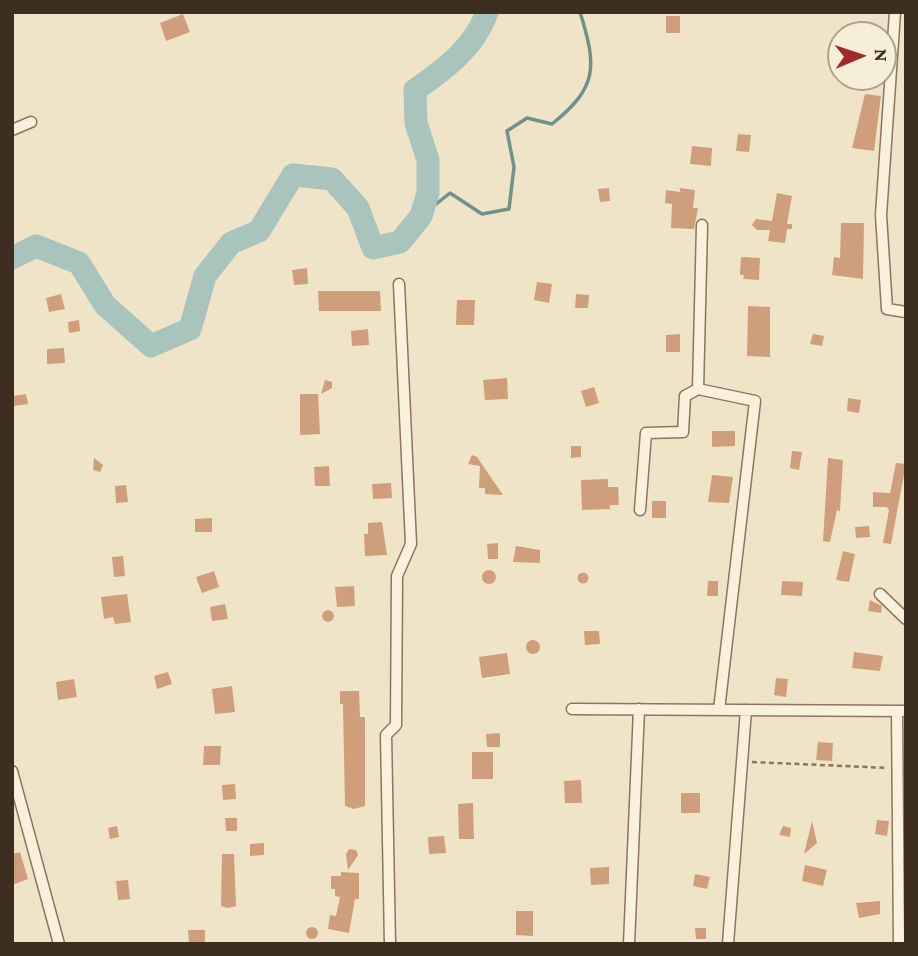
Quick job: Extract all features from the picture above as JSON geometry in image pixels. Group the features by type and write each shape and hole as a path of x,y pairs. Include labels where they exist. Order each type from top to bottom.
{"street":[{"path":"895,12 881,215 887,309 906,312"},
{"path":"12,130 31,122"},
{"path":"698,389 702,225"},
{"path":"390,944 386,735 396,725 397,576 411,544 399,284"},
{"path":"640,510 646,433 683,432 685,396 698,389 755,401 719,710"},
{"path":"880,594 906,619"},
{"path":"572,709 901,711 898,768 899,944"},
{"path":"629,944 639,709"},
{"path":"728,944 746,710"},
{"path":"12,771 59,944"}],"path":[{"path":"741,762 898,768"}],"building":[{"path":"183,14 190,32 166,41 160,23"},
{"path":"666,16 680,16 680,33 666,33"},
{"path":"865,94 881,96 874,151 852,148"},
{"path":"738,134 751,135 749,152 736,151"},
{"path":"692,146 712,148 711,166 690,164"},
{"path":"609,188 610,201 600,202 598,189"},
{"path":"680,188 695,190 693,208 698,208 694,229 671,228 672,204 665,203 666,190 680,192"},
{"path":"777,193 792,196 787,224 792,224 792,229 787,229 785,243 768,241 770,230 757,230 752,225 756,219 772,221"},
{"path":"841,223 864,223 863,279 832,275 834,257 840,258"},
{"path":"741,257 760,258 759,280 743,279 744,275 740,275"},
{"path":"307,268 308,284 294,285 292,270"},
{"path":"537,282 552,284 549,303 534,300"},
{"path":"318,291 380,291 381,311 319,311"},
{"path":"61,294 65,309 49,312 46,298"},
{"path":"576,294 589,295 588,308 575,308"},
{"path":"457,300 475,300 474,325 456,325"},
{"path":"748,306 770,307 770,357 747,356"},
{"path":"79,320 80,331 69,333 68,322"},
{"path":"368,329 369,345 352,346 351,331"},
{"path":"680,334 680,352 666,352 666,335"},
{"path":"813,334 824,336 822,346 810,344"},
{"path":"64,348 65,363 47,364 47,349"},
{"path":"507,378 508,399 485,400 483,380"},
{"path":"325,380 332,382 332,388 321,394"},
{"path":"594,387 599,403 586,407 581,391"},
{"path":"26,394 28,404 14,406 13,396"},
{"path":"300,394 318,394 320,434 300,435"},
{"path":"848,398 861,400 859,413 847,411"},
{"path":"712,431 735,431 735,446 712,447"},
{"path":"571,446 581,446 581,457 571,458"},
{"path":"792,451 802,452 799,470 790,468"},
{"path":"472,455 477,457 503,495 485,494 485,488 479,488 480,466 468,464"},
{"path":"94,458 103,465 100,472 93,470"},
{"path":"828,458 843,460 840,511 837,510 830,542 823,541"},
{"path":"896,463 906,464 891,544 883,543 889,510 887,507 873,507 873,492 890,493"},
{"path":"329,466 330,486 315,486 314,467"},
{"path":"712,475 733,477 729,503 708,502"},
{"path":"608,479 608,487 618,487 619,505 610,505 610,509 582,510 581,480"},
{"path":"391,483 392,498 373,499 372,484"},
{"path":"126,485 128,502 116,503 115,486"},
{"path":"652,501 666,501 666,518 652,518"},
{"path":"212,518 212,532 195,532 195,519"},
{"path":"382,522 387,555 365,556 364,534 368,534 368,523"},
{"path":"869,526 870,537 856,538 855,527"},
{"path":"498,543 498,559 488,559 487,544"},
{"path":"516,546 540,550 540,563 513,562"},
{"path":"843,551 855,554 849,582 836,580"},
{"path":"123,556 125,576 114,577 112,557"},
{"path":"489,570 494,572 494,582 489,584 484,582 482,577 484,572"},
{"path":"214,571 219,587 202,593 196,577"},
{"path":"583,572 589,578 583,584 577,578"},
{"path":"708,581 718,581 718,596 707,596"},
{"path":"782,581 803,582 802,596 781,595"},
{"path":"354,586 355,606 337,607 335,587"},
{"path":"127,594 131,622 115,624 113,617 104,619 101,597"},
{"path":"870,600 882,606 881,613 868,611"},
{"path":"225,604 228,619 212,621 210,607"},
{"path":"328,610 334,616 328,622 322,616"},
{"path":"584,631 599,631 600,644 585,645"},
{"path":"530,640 536,640 540,647 536,654 530,654 526,650 526,644"},
{"path":"854,652 883,656 880,671 852,668"},
{"path":"507,653 510,674 482,678 479,657"},
{"path":"168,672 172,684 157,689 154,676"},
{"path":"776,678 788,679 786,697 774,695"},
{"path":"74,679 77,697 58,700 56,682"},
{"path":"232,686 235,712 215,714 212,689"},
{"path":"340,691 359,691 360,717 365,717 365,806 354,809 345,806 343,704 340,704"},
{"path":"500,733 500,747 487,747 486,734"},
{"path":"818,742 833,743 832,761 816,760"},
{"path":"204,746 221,746 220,765 203,765"},
{"path":"472,752 493,752 493,779 472,779"},
{"path":"581,780 582,803 565,803 564,781"},
{"path":"235,784 236,799 223,800 222,785"},
{"path":"681,793 700,793 700,813 681,813"},
{"path":"473,803 474,839 459,839 458,804"},
{"path":"225,818 237,818 237,831 226,831"},
{"path":"877,820 889,821 887,836 875,834"},
{"path":"812,821 817,843 804,854"},
{"path":"117,826 119,837 110,839 108,828"},
{"path":"783,826 791,828 790,837 779,835"},
{"path":"444,836 446,853 429,854 428,837"},
{"path":"264,843 264,855 250,856 250,844"},
{"path":"349,849 356,850 358,855 348,870 346,854"},
{"path":"20,852 28,879 12,885 12,854"},
{"path":"222,854 234,854 236,906 228,908 221,906"},
{"path":"805,865 827,870 823,886 802,881"},
{"path":"609,867 609,884 591,885 590,868"},
{"path":"341,872 359,873 359,899 355,899 349,933 328,929 330,915 336,916 340,897 335,896 335,889 331,889 331,876 341,876"},
{"path":"695,874 710,877 707,889 693,886"},
{"path":"128,880 130,899 118,900 116,881"},
{"path":"880,901 880,914 859,918 856,903"},
{"path":"516,911 533,911 533,936 516,935"},
{"path":"312,927 318,933 312,939 306,933"},
{"path":"695,928 706,928 706,939 696,939"},
{"path":"188,930 205,930 205,942 189,943"}],"waterway":[{"path":"12,258 36,246 79,263 105,305 151,346 190,329 205,276 231,243 259,231 293,175 332,179 358,208 373,248 400,242 421,216 428,193 428,160 416,123 415,90 467,47 482,25 487,12"},
{"path":"421,216 450,193 482,214 509,209 514,167 507,131 527,118 552,124 567,111 586,87 591,62 580,12"}]}
